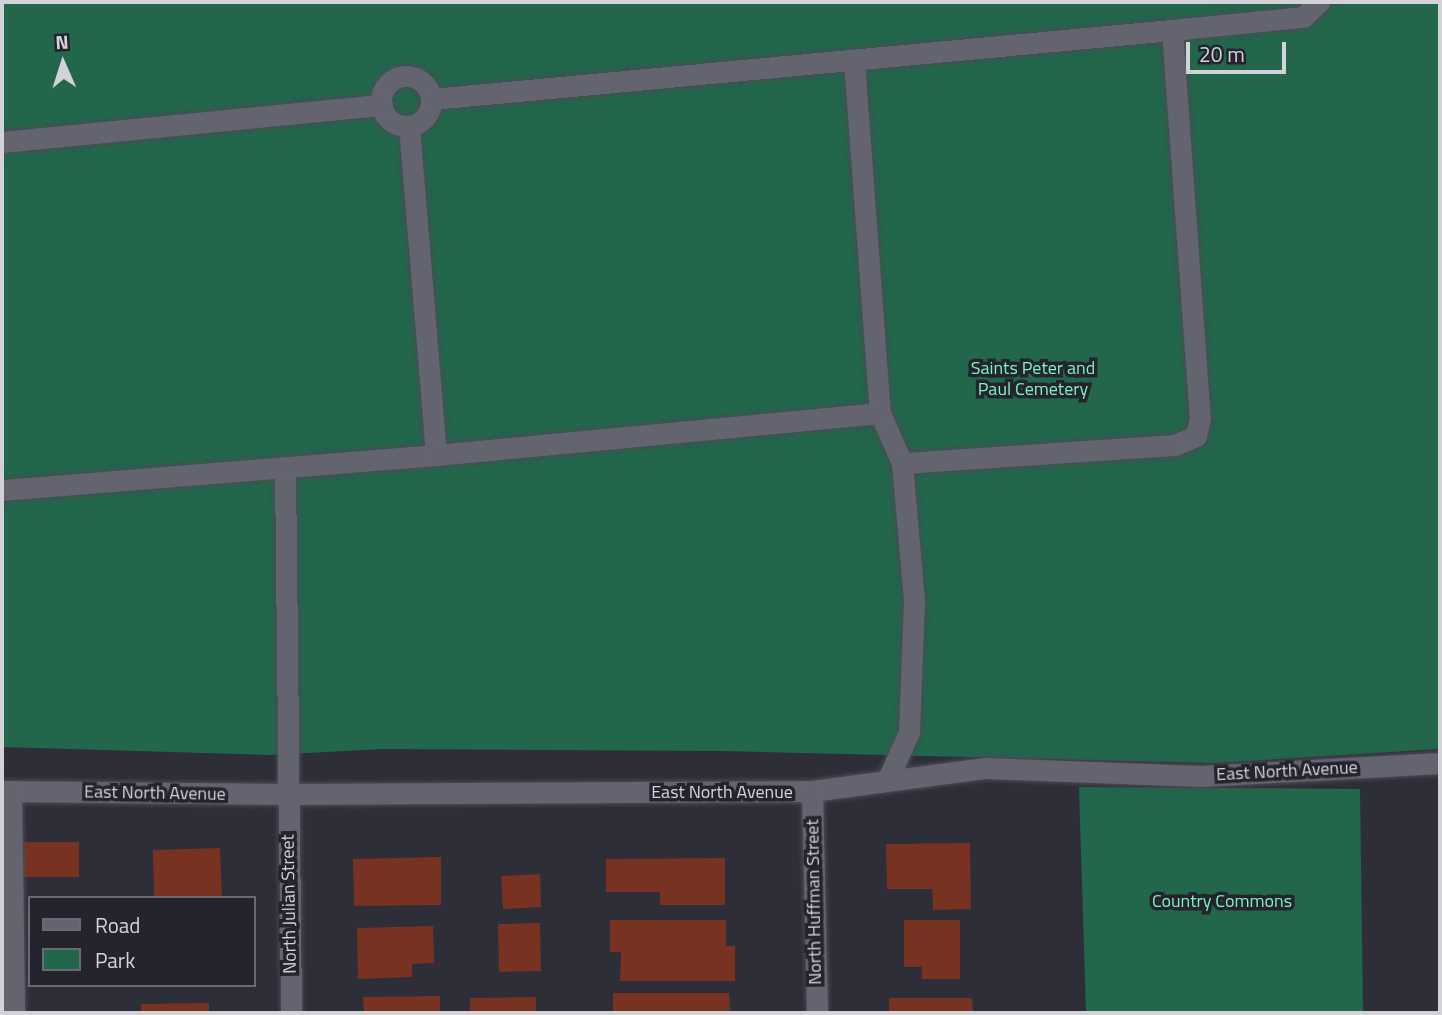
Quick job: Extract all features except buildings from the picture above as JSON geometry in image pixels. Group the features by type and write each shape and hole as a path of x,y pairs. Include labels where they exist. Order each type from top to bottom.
{"street":[{"path":"432,99 1303,17 1319,2"},
{"path":"902,463 1175,445 1196,436 1200,418 1172,30"},
{"path":"854,61 880,413 902,463 914,601 909,732 888,779"},
{"path":"404,76 419,80 432,99 427,116 409,126 390,120 382,105 384,89 396,78 404,76"},
{"path":"2,142 382,105"},
{"path":"409,126 436,455"},
{"path":"2,490 436,455 880,413"},
{"name":"North Julian Street","path":"285,467 291,1013"},
{"name":"East North Avenue","path":"6,791 288,794 812,791 985,768 1201,776 1440,763"},
{"path":"6,791 14,1013"},
{"name":"North Huffman Street","path":"812,791 817,1013"}],"green space":[{"name":"Saints Peter and Paul Cemetery","path":"2,2 1440,2 1440,749 1214,763 721,751 382,749 270,755 2,747"},
{"name":"Country Commons","path":"1079,787 1360,789 1363,1013 1086,1013"}]}
